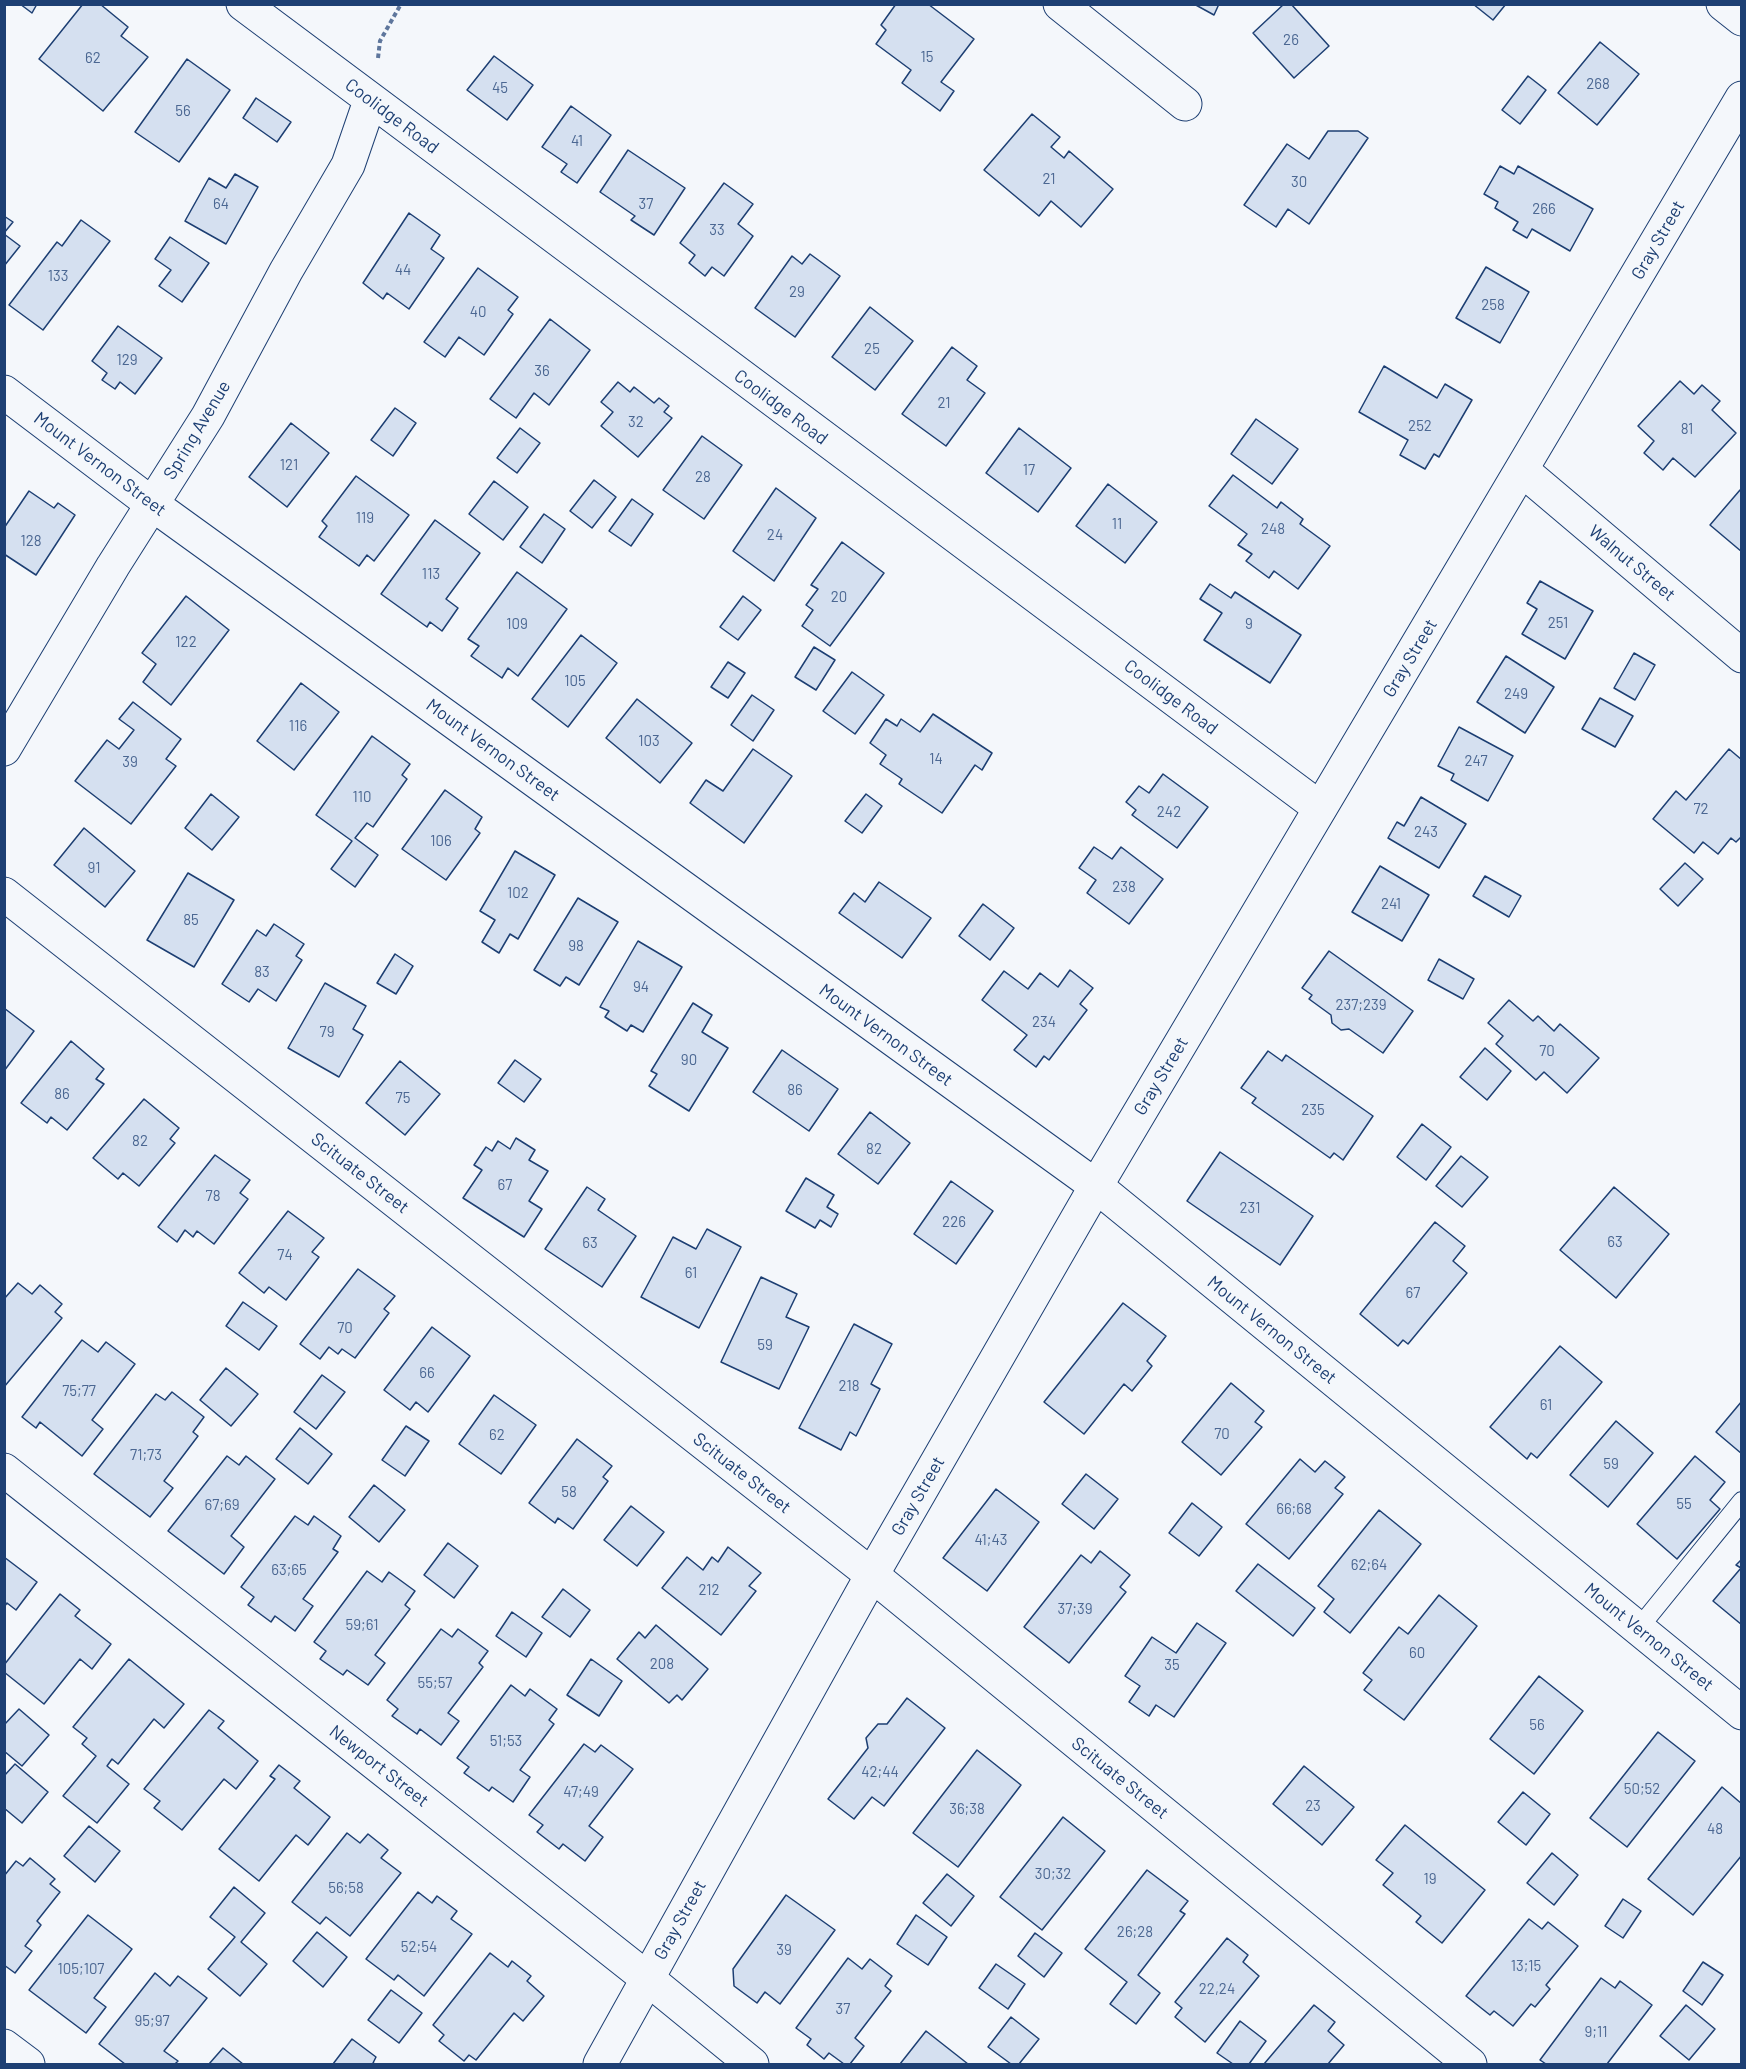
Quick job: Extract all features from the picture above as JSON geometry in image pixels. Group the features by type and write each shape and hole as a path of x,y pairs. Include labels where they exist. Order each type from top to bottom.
{"street":[{"name":"Coolidge Road","path":"243,4 1320,808"},
{"path":"1060,4 1185,104"},
{"path":"1723,4 1742,19"},
{"name":"Spring Avenue","path":"4,749 113,566 208,416 286,271 348,165 370,101"},
{"name":"Gray Street","path":"600,2064 872,1575 1096,1186 1522,470 1737,118"},
{"name":"Mount Vernon Street","path":"4,392 152,504 1096,1186 1742,1713"},
{"name":"Walnut Street","path":"1522,470 1742,656"},
{"name":"Scituate Street","path":"4,894 872,1575 1470,2064"},
{"name":"Newport Street","path":"4,1470 648,1979 752,2064"},
{"path":"4,2046 28,2064"}],"lane":[{"path":"1638,1629 1742,1501"}],"path":[{"path":"370,101 380,41 401,4"}],"building":[{"path":"20,4 37,4 32,13"},
{"path":"83,4 100,4 128,27 121,36 148,57 103,111 39,59"},
{"path":"896,4 928,4 974,39 941,82 954,91 940,111 902,83 911,70 876,44 886,30 881,25"},
{"path":"1194,4 1219,4 1214,15"},
{"path":"1284,4 1291,4 1329,46 1294,78 1253,33"},
{"path":"1473,4 1506,4 1493,20"},
{"path":"1600,42 1639,74 1597,125 1558,93"},
{"path":"494,56 533,85 507,120 467,90"},
{"path":"187,59 230,90 179,162 135,132"},
{"path":"1528,76 1546,90 1520,124 1502,110"},
{"path":"256,98 291,122 277,142 243,118"},
{"path":"571,106 611,135 577,183 561,172 567,164 542,147"},
{"path":"1032,114 1060,137 1051,147 1064,158 1069,151 1113,189 1081,227 1051,201 1039,216 984,170"},
{"path":"1328,131 1358,131 1368,138 1309,224 1288,209 1276,227 1244,205 1287,144 1309,159"},
{"path":"628,150 685,188 654,235 631,220 635,216 600,192"},
{"path":"1500,166 1514,174 1518,166 1593,209 1570,251 1532,229 1527,238 1513,230 1518,222 1495,208 1498,202 1484,194"},
{"path":"235,174 258,187 226,244 185,221 209,178 226,188"},
{"path":"724,183 753,204 738,224 753,236 724,276 712,267 705,276 689,263 695,255 680,243"},
{"path":"409,213 440,235 431,249 444,258 409,309 387,293 383,299 363,283"},
{"path":"4,216 13,222 4,233"},
{"path":"81,220 110,241 43,330 9,305 57,242 62,246"},
{"path":"4,234 20,246 4,266"},
{"path":"170,237 209,263 182,302 159,286 171,270 155,259"},
{"path":"810,254 840,276 795,337 755,308 792,256 802,264"},
{"path":"1486,267 1529,292 1500,343 1456,318"},
{"path":"478,268 518,297 508,310 513,314 484,355 459,337 445,357 424,342"},
{"path":"870,307 913,341 875,390 832,357"},
{"path":"550,319 590,350 549,405 534,393 516,418 490,399"},
{"path":"118,326 162,358 135,394 120,382 115,389 102,380 107,373 92,361"},
{"path":"952,347 977,366 967,380 985,393 946,446 902,414"},
{"path":"1384,366 1437,398 1445,384 1472,400 1439,457 1434,454 1425,469 1400,455 1408,440 1359,412"},
{"path":"1680,381 1694,394 1702,385 1720,401 1712,410 1736,433 1695,477 1673,458 1663,470 1644,453 1654,441 1638,426"},
{"path":"618,382 630,392 634,387 654,403 659,398 669,406 664,412 672,418 638,457 601,426 613,412 601,402"},
{"path":"395,408 416,423 393,456 371,440"},
{"path":"1256,419 1298,449 1272,484 1231,454"},
{"path":"291,423 329,453 287,507 249,477"},
{"path":"520,428 540,443 517,473 497,458"},
{"path":"1019,428 1071,468 1038,512 986,473"},
{"path":"702,436 742,465 704,519 663,490"},
{"path":"1233,475 1277,508 1281,502 1303,519 1300,524 1330,546 1298,589 1274,571 1269,578 1246,561 1252,554 1238,545 1247,534 1209,506"},
{"path":"356,476 409,515 374,561 367,555 359,566 319,537 327,526 322,521"},
{"path":"594,480 616,497 592,528 570,511"},
{"path":"494,481 528,507 503,540 469,514"},
{"path":"1108,484 1157,522 1125,563 1076,526"},
{"path":"776,488 816,518 774,581 733,551"},
{"path":"1740,490 1742,492 1742,552 1710,525"},
{"path":"29,491 54,508 58,503 75,515 36,575 4,554 4,528"},
{"path":"632,499 653,514 631,546 609,531"},
{"path":"544,514 565,529 542,563 520,547"},
{"path":"435,520 480,553 446,599 458,608 442,631 430,622 427,627 381,594"},
{"path":"842,542 884,573 830,646 802,626 813,610 806,605 818,589 811,585"},
{"path":"517,572 567,609 518,676 508,668 502,678 471,656 479,646 468,639"},
{"path":"1540,581 1593,611 1565,659 1522,634 1537,609 1527,603"},
{"path":"1210,584 1231,598 1235,592 1301,635 1270,683 1204,640 1222,613 1200,599"},
{"path":"186,596 229,630 171,705 143,682 156,664 142,653"},
{"path":"743,596 761,610 738,640 720,627"},
{"path":"581,635 617,663 568,727 532,699"},
{"path":"814,647 835,660 816,690 795,677"},
{"path":"1634,653 1655,665 1635,700 1614,688"},
{"path":"1506,656 1554,687 1525,733 1477,702"},
{"path":"728,662 745,673 728,698 711,687"},
{"path":"852,672 884,695 855,734 823,711"},
{"path":"301,683 339,712 294,770 257,741"},
{"path":"752,695 774,710 753,741 731,725"},
{"path":"1600,698 1633,716 1615,747 1582,729"},
{"path":"637,699 692,743 660,783 606,738"},
{"path":"133,702 181,739 166,759 176,766 131,824 75,781 107,740 119,749 134,730 119,719"},
{"path":"933,714 992,753 982,770 975,765 942,813 899,784 902,779 880,764 886,755 870,743 886,719 897,726 901,719 920,732"},
{"path":"1459,727 1513,756 1488,801 1451,780 1454,774 1438,766"},
{"path":"372,736 410,764 402,775 407,779 373,827 367,823 355,838 378,855 355,887 331,869 352,841 316,815"},
{"path":"753,749 792,776 744,843 690,803 706,780 723,791"},
{"path":"1729,749 1742,760 1742,836 1736,842 1731,838 1718,854 1703,842 1694,853 1653,819 1676,791 1686,800"},
{"path":"1163,774 1208,807 1177,848 1132,815 1136,810 1126,802 1139,786 1149,793"},
{"path":"445,790 482,817 475,829 480,833 446,880 402,849"},
{"path":"211,794 239,817 212,850 185,828"},
{"path":"866,794 882,806 862,833 845,821"},
{"path":"1421,797 1466,824 1439,868 1388,838 1397,822 1404,826"},
{"path":"84,828 135,871 105,907 54,865"},
{"path":"1094,847 1112,859 1121,847 1163,879 1129,924 1087,893 1096,880 1079,868"},
{"path":"515,851 555,875 518,939 510,934 499,953 482,942 495,920 480,911"},
{"path":"1685,863 1703,879 1678,906 1660,889"},
{"path":"1380,866 1429,895 1402,941 1352,912"},
{"path":"188,873 234,900 194,967 147,940"},
{"path":"1485,876 1521,896 1509,917 1473,896"},
{"path":"879,882 931,918 902,958 839,913 854,893 865,902"},
{"path":"578,898 618,922 579,985 566,977 560,986 534,970"},
{"path":"983,904 1014,928 990,960 959,936"},
{"path":"274,924 304,944 296,956 302,960 276,1001 258,989 249,1002 222,984 257,930 266,936"},
{"path":"638,941 682,967 643,1032 631,1025 627,1031 605,1017 609,1011 600,1007"},
{"path":"1329,951 1413,1011 1383,1053 1349,1029 1341,1030 1332,1023 1331,1015 1309,999 1312,995 1302,988"},
{"path":"395,954 413,966 396,994 377,983"},
{"path":"1439,959 1474,979 1463,999 1428,980"},
{"path":"1070,970 1093,988 1080,1004 1087,1010 1049,1060 1044,1056 1036,1067 1014,1050 1027,1035 982,1000 1004,971 1028,989 1040,973 1058,987"},
{"path":"325,983 366,1006 353,1029 363,1035 339,1077 288,1048"},
{"path":"1509,1000 1533,1021 1538,1016 1554,1031 1560,1024 1599,1058 1567,1093 1544,1072 1536,1080 1496,1044 1503,1036 1488,1023"},
{"path":"693,1003 712,1015 702,1032 728,1048 689,1111 649,1086 657,1074 651,1071"},
{"path":"4,1008 34,1031 4,1071"},
{"path":"71,1041 104,1069 96,1079 104,1084 67,1130 51,1117 47,1123 21,1103"},
{"path":"1485,1048 1511,1071 1487,1100 1460,1077"},
{"path":"782,1050 838,1089 809,1131 753,1092"},
{"path":"1268,1051 1282,1061 1286,1055 1373,1116 1343,1160 1334,1153 1330,1158 1252,1103 1256,1098 1241,1088"},
{"path":"515,1060 541,1079 524,1102 498,1083"},
{"path":"400,1061 440,1094 405,1135 366,1103"},
{"path":"144,1099 179,1128 170,1139 175,1143 139,1186 123,1173 118,1179 93,1158"},
{"path":"870,1112 910,1143 878,1184 838,1154"},
{"path":"1422,1124 1451,1147 1426,1180 1397,1157"},
{"path":"516,1138 535,1150 529,1160 548,1171 529,1201 542,1209 524,1237 463,1198 482,1170 474,1165 486,1147 492,1151 498,1141 510,1149"},
{"path":"1220,1152 1313,1216 1280,1265 1187,1201"},
{"path":"215,1155 250,1180 240,1193 248,1199 214,1244 197,1231 193,1237 185,1230 177,1242 158,1227"},
{"path":"1461,1156 1488,1177 1462,1207 1436,1186"},
{"path":"806,1178 834,1195 827,1207 838,1214 831,1227 820,1220 815,1228 786,1211"},
{"path":"951,1181 993,1211 956,1264 914,1234"},
{"path":"587,1187 605,1199 598,1210 636,1236 602,1287 545,1249"},
{"path":"1614,1187 1669,1234 1616,1298 1560,1250"},
{"path":"288,1211 324,1238 312,1252 319,1257 286,1300 269,1287 264,1293 239,1273"},
{"path":"1435,1222 1465,1246 1453,1261 1467,1273 1408,1344 1403,1340 1398,1346 1360,1314"},
{"path":"707,1229 741,1247 699,1328 641,1297 673,1237 696,1249"},
{"path":"358,1269 395,1296 384,1309 389,1313 355,1358 342,1349 338,1354 329,1347 320,1359 300,1344"},
{"path":"761,1277 797,1294 786,1317 809,1327 779,1389 721,1362"},
{"path":"18,1283 32,1294 40,1285 62,1304 55,1312 62,1318 4,1387 4,1299"},
{"path":"243,1302 277,1326 259,1350 226,1326"},
{"path":"1123,1303 1166,1336 1147,1361 1152,1366 1132,1391 1124,1384 1084,1434 1044,1402"},
{"path":"854,1324 892,1344 871,1384 880,1389 856,1436 850,1432 841,1450 799,1428"},
{"path":"432,1327 470,1356 428,1412 416,1402 410,1410 384,1390"},
{"path":"82,1340 98,1352 106,1342 135,1364 92,1420 103,1429 82,1456 40,1422 36,1428 22,1417"},
{"path":"1560,1346 1602,1382 1537,1458 1531,1453 1527,1459 1490,1427"},
{"path":"226,1368 258,1394 231,1426 200,1400"},
{"path":"322,1375 345,1392 316,1429 294,1412"},
{"path":"1231,1383 1264,1411 1255,1422 1262,1427 1221,1475 1182,1442"},
{"path":"172,1392 204,1417 193,1432 198,1436 164,1481 173,1488 150,1517 94,1474 156,1394 165,1400"},
{"path":"494,1395 536,1425 501,1474 459,1444"},
{"path":"1742,1401 1742,1454 1716,1432"},
{"path":"1616,1421 1653,1453 1608,1507 1570,1475"},
{"path":"406,1426 429,1441 405,1476 382,1460"},
{"path":"300,1428 332,1454 308,1484 276,1459"},
{"path":"577,1439 612,1466 603,1477 608,1481 573,1529 558,1518 555,1523 529,1503"},
{"path":"227,1456 239,1465 246,1456 275,1479 231,1536 244,1547 224,1574 168,1531"},
{"path":"1695,1456 1725,1482 1710,1500 1720,1509 1677,1559 1637,1524"},
{"path":"1300,1459 1315,1472 1325,1461 1345,1477 1335,1488 1343,1494 1289,1559 1246,1524"},
{"path":"1086,1474 1118,1499 1094,1529 1062,1504"},
{"path":"374,1485 405,1510 379,1542 349,1517"},
{"path":"996,1489 1039,1522 987,1591 943,1558"},
{"path":"1192,1503 1222,1527 1199,1556 1169,1533"},
{"path":"631,1506 664,1532 637,1566 604,1540"},
{"path":"1379,1510 1421,1544 1350,1633 1324,1612 1334,1599 1318,1586"},
{"path":"295,1516 308,1525 314,1516 341,1536 333,1549 338,1552 303,1599 313,1606 295,1631 275,1616 271,1622 248,1605 254,1597 241,1587"},
{"path":"448,1543 478,1566 454,1598 424,1575"},
{"path":"728,1547 761,1573 749,1586 756,1591 721,1635 662,1588 687,1557 703,1570 712,1557 718,1562"},
{"path":"1100,1551 1130,1575 1120,1587 1126,1592 1069,1663 1024,1627 1081,1555 1091,1563"},
{"path":"4,1557 37,1582 16,1610 7,1603 4,1607"},
{"path":"1742,1559 1742,1625 1713,1601 1741,1568 1736,1565"},
{"path":"1258,1564 1315,1608 1293,1636 1236,1591"},
{"path":"367,1571 382,1582 389,1572 415,1591 405,1605 410,1609 375,1655 385,1663 368,1685 347,1670 343,1675 320,1659 326,1651 314,1642"},
{"path":"563,1589 590,1610 570,1637 542,1617"},
{"path":"60,1594 80,1610 75,1616 111,1644 92,1669 80,1659 44,1704 4,1672 4,1665"},
{"path":"1439,1595 1477,1626 1404,1720 1364,1690 1372,1680 1363,1673 1399,1627 1408,1634"},
{"path":"512,1612 542,1633 526,1657 496,1636"},
{"path":"1197,1623 1226,1643 1174,1717 1156,1705 1149,1716 1129,1702 1140,1686 1125,1676 1152,1637 1176,1653"},
{"path":"656,1625 708,1669 682,1700 677,1695 669,1703 617,1659 639,1632 645,1638"},
{"path":"441,1629 452,1637 458,1629 488,1651 479,1663 483,1667 448,1713 459,1721 441,1745 420,1729 417,1734 392,1716 398,1709 387,1700"},
{"path":"129,1659 184,1704 164,1728 154,1719 118,1764 112,1759 107,1766 129,1784 97,1823 63,1796 96,1756 82,1744 87,1738 73,1727"},
{"path":"591,1659 622,1681 599,1716 567,1695"},
{"path":"1539,1676 1583,1711 1534,1774 1490,1739"},
{"path":"511,1685 525,1696 530,1689 557,1709 549,1720 554,1724 520,1770 530,1777 513,1802 492,1787 489,1791 464,1773 469,1767 457,1758"},
{"path":"907,1698 945,1728 884,1806 872,1797 854,1819 828,1799 868,1748 866,1738 878,1724 887,1724"},
{"path":"19,1709 49,1735 22,1766 4,1751 4,1725"},
{"path":"209,1710 224,1721 218,1728 258,1761 236,1789 224,1779 182,1830 154,1808 160,1801 144,1789"},
{"path":"1658,1732 1695,1761 1627,1847 1590,1818"},
{"path":"584,1744 595,1752 601,1745 633,1769 589,1826 603,1837 585,1861 563,1844 559,1849 537,1832 543,1825 529,1815"},
{"path":"977,1750 1021,1785 958,1867 913,1833"},
{"path":"15,1764 48,1792 22,1823 4,1808 4,1776"},
{"path":"279,1765 300,1781 294,1788 330,1817 308,1845 296,1835 259,1881 219,1849 275,1779 270,1776"},
{"path":"1304,1766 1354,1807 1322,1845 1273,1804"},
{"path":"1722,1787 1742,1804 1742,1855 1693,1915 1648,1879"},
{"path":"1523,1792 1550,1814 1526,1845 1498,1822"},
{"path":"1063,1817 1105,1851 1042,1930 1000,1897"},
{"path":"1405,1825 1485,1890 1442,1943 1416,1922 1421,1916 1383,1885 1393,1873 1376,1860"},
{"path":"89,1826 120,1851 95,1882 64,1856"},
{"path":"347,1833 360,1843 368,1834 388,1850 381,1858 401,1873 350,1936 326,1917 320,1924 292,1902"},
{"path":"1552,1853 1578,1875 1554,1905 1527,1883"},
{"path":"30,1858 55,1879 50,1884 60,1892 37,1921 41,1925 25,1946 32,1951 15,1973 4,1965 4,1876 16,1861 23,1866"},
{"path":"1147,1870 1188,1901 1180,1911 1185,1914 1138,1975 1160,1993 1136,2024 1110,2004 1127,1982 1085,1949"},
{"path":"947,1874 974,1896 951,1926 923,1903"},
{"path":"234,1887 265,1913 241,1942 267,1964 240,1996 208,1969 235,1937 210,1917"},
{"path":"418,1892 432,1903 437,1896 457,1911 451,1919 472,1934 424,1996 398,1975 394,1980 366,1959"},
{"path":"786,1895 835,1930 780,2004 765,1992 757,2003 734,1986 733,1969"},
{"path":"1623,1899 1641,1911 1623,1938 1605,1926"},
{"path":"88,1915 132,1949 94,1998 106,2007 86,2033 29,1990"},
{"path":"916,1915 947,1937 928,1965 897,1944"},
{"path":"1529,1919 1542,1929 1548,1922 1578,1946 1546,1985 1550,1989 1535,2007 1531,2004 1513,2026 1494,2011 1490,2015 1466,1996"},
{"path":"317,1932 347,1957 323,1987 293,1961"},
{"path":"1035,1933 1062,1953 1044,1977 1018,1956"},
{"path":"1227,1938 1248,1955 1243,1962 1259,1976 1205,2042 1175,2017 1182,2008 1175,2002"},
{"path":"490,1953 508,1967 512,1961 531,1976 527,1981 544,1996 523,2021 514,2013 476,2060 469,2055 464,2061 439,2041 444,2035 433,2025"},
{"path":"848,1958 862,1969 870,1959 892,1976 885,1986 891,1991 855,2038 864,2046 850,2064 844,2064 829,2053 824,2059 807,2045 811,2039 796,2028"},
{"path":"1703,1962 1723,1975 1702,2005 1683,1991"},
{"path":"996,1964 1025,1984 1008,2009 979,1988"},
{"path":"155,1973 170,1986 178,1976 207,1998 164,2051 178,2061 175,2064 125,2064 99,2044"},
{"path":"1601,1978 1615,1988 1620,1981 1652,2005 1607,2064 1546,2064 1540,2060"},
{"path":"391,1990 422,2013 399,2043 368,2020"},
{"path":"1314,2005 1335,2022 1328,2031 1344,2045 1328,2064 1264,2064"},
{"path":"1686,2005 1715,2029 1689,2060 1660,2036"},
{"path":"1011,2017 1039,2039 1019,2064 1011,2064 988,2047"},
{"path":"1240,2021 1266,2041 1249,2064 1233,2064 1217,2053"},
{"path":"926,2031 968,2064 900,2064"},
{"path":"352,2039 376,2057 373,2063 375,2064 333,2064"},
{"path":"223,2048 243,2064 209,2064"}]}
